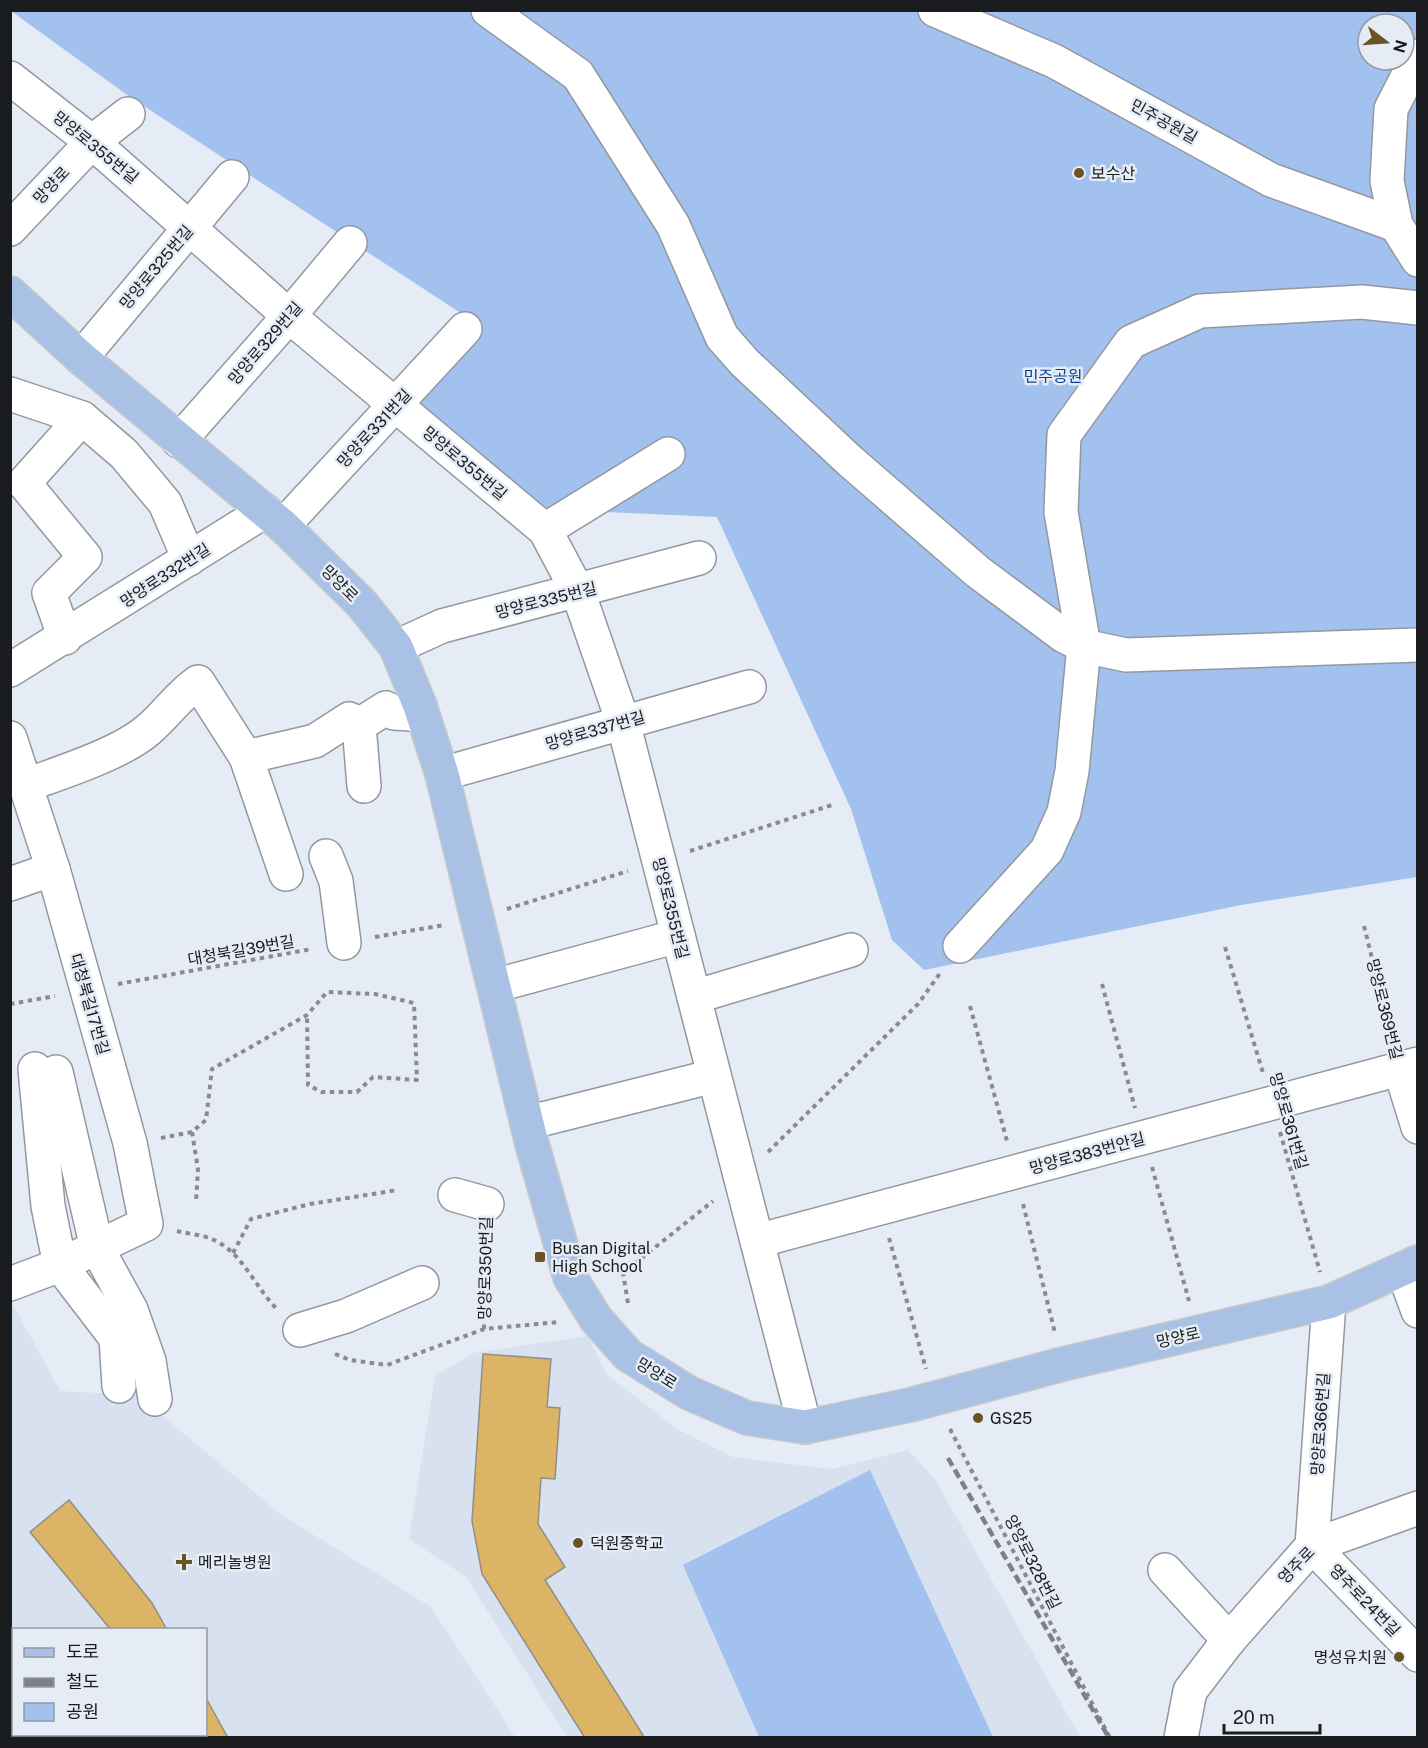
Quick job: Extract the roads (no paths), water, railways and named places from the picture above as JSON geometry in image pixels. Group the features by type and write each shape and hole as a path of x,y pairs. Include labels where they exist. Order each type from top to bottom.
{"main road":[{"name":"망양로","path":"10,293 81,358 274,519 362,604 396,647 420,706 442,774 527,1123 570,1277 596,1319 628,1355 689,1393 747,1418 805,1428 934,1398 1063,1364 1329,1302 1410,1266"}],"street":[{"path":"488,10 578,75 673,225 722,337 745,363 850,461 978,572 1064,636 1084,646 1126,655 1418,645"},
{"name":"민주공원길","path":"935,10 1054,61 1271,180 1396,225"},
{"path":"1418,56 1392,109 1387,181 1396,225 1418,260"},
{"name":"망양로355번길","path":"10,78 92,142 190,226 289,316 544,530 578,592 623,722 805,1428"},
{"name":"망양로","path":"10,229 92,142 128,114"},
{"name":"망양로325번길","path":"81,358 232,177"},
{"name":"망양로329번길","path":"179,441 350,243"},
{"path":"960,946 1047,850 1064,812 1072,771 1084,646 1061,512 1064,435 1131,342 1200,311 1362,302 1418,308"},
{"name":"망양로331번길","path":"274,519 395,405 465,329"},
{"path":"10,394 82,418 124,454 165,503 189,559"},
{"path":"65,638 49,593 85,557 24,483 82,418"},
{"path":"544,530 668,454"},
{"name":"망양로332번길","path":"10,670 189,559 274,519"},
{"name":"망양로335번길","path":"396,647 442,626 578,592 699,558"},
{"path":"27,785 99,758 148,731 182,693 198,682 246,757 286,874"},
{"name":"망양로337번길","path":"442,774 748,687"},
{"path":"359,725 386,708 394,713 411,714 420,706"},
{"path":"246,757 315,741 350,718 359,725 364,786"},
{"name":"대청북길17번길","path":"10,738 53,869 130,1143 146,1224 97,1248"},
{"path":"326,856 336,881 344,943"},
{"path":"10,884 53,869"},
{"path":"494,986 678,936"},
{"path":"694,997 851,950"},
{"name":"망양로383번안길","path":"757,1241 1409,1066"},
{"name":"망양로369번길","path":"1409,1066 1418,1127"},
{"path":"119,1386 116,1338 60,1265 48,1206 45,1071 97,1248 131,1310 149,1361 155,1399"},
{"path":"527,1123 714,1076"},
{"name":"망양로350번길","path":"455,1195 487,1204"},
{"path":"10,1284 97,1248"},
{"path":"1410,1266 1418,1311"},
{"path":"300,1330 346,1316 423,1283"},
{"name":"망양로366번길","path":"1312,1546 1329,1302"},
{"name":"영주로","path":"1181,1737 1190,1691 1229,1640 1312,1546 1418,1508"},
{"name":"영주로24번길","path":"1312,1546 1418,1655"},
{"path":"1165,1570 1229,1640"}],"railway":[{"path":"948,1458 1109,1738"}],"place":[{"name":"보수산","path":"1079,173"},
{"name":"Busan Digital High School","path":"540,1257"},
{"name":"GS25","path":"978,1418"},
{"name":"덕원중학교","path":"578,1543"},
{"name":"메리놀병원","path":"184,1562"},
{"name":"명성유치원","path":"1399,1657"}],"park label":[{"name":"민주공원","path":"1053,376"}]}
